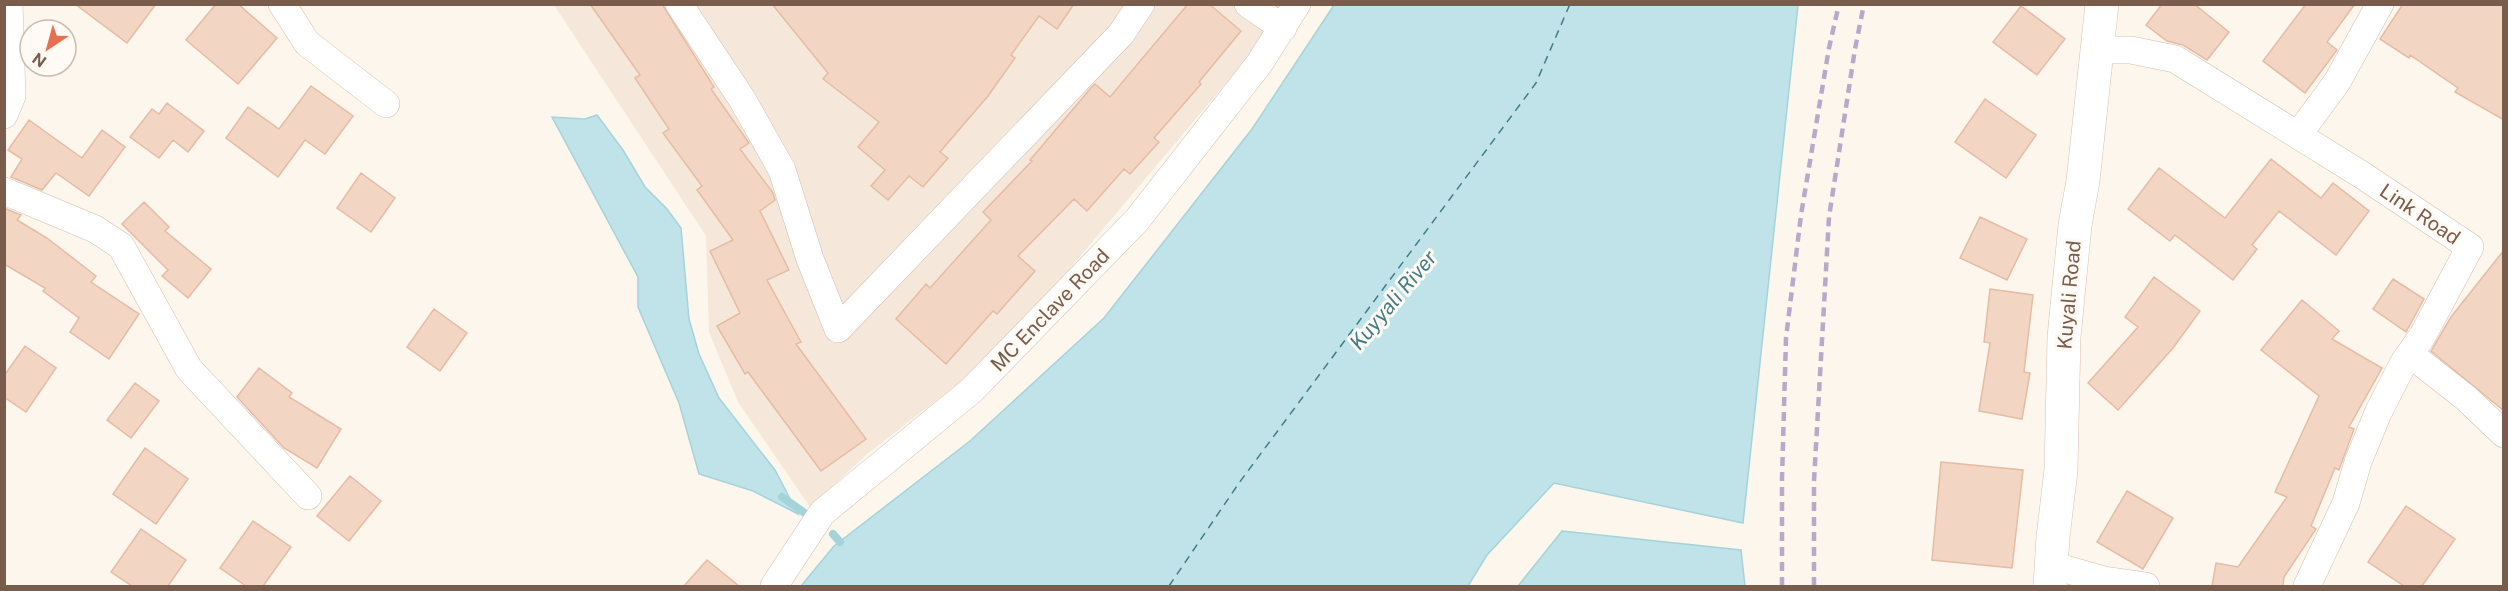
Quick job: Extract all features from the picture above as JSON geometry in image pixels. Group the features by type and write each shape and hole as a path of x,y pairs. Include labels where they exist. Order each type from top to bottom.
{"main road":[{"name":"Kuyali Road","path":"2051,576 2061,470 2064,337 2075,225 2084,182 2102,4"}],"street":[{"path":"4,116 12,96 9,4"},
{"path":"282,4 307,43 386,104"},
{"path":"679,4 742,99 782,170 810,260 838,329 1121,34 1141,4"},
{"path":"1248,4 1283,28"},
{"name":"MC Enclave Road","path":"774,586 822,513 972,390 1137,220 1259,64 1297,4"},
{"path":"2298,135 2337,82 2380,4"},
{"name":"Link Road","path":"2097,50 2131,50 2175,59 2298,135 2470,247 2378,413 2358,462 2346,503 2307,586"},
{"path":"4,191 95,229 122,246 189,369 308,496"},
{"path":"2410,354 2466,398 2504,434"},
{"path":"2051,576 2146,586"}],"shaded area":[{"path":"554,5 1281,5 1253,51 1034,311 980,367 867,454 810,507 738,402 709,332 706,236"}],"water":[{"name":"Kuyyali River","path":"1334,5 1798,5 1743,523 1554,483 1487,555 1468,586 801,586 834,546 970,441 1104,318 1252,129"},
{"path":"597,115 623,150 645,187 667,209 681,228 689,319 699,354 719,398 775,470 798,514 753,491 699,474 679,403 638,307 638,277 552,117 585,119"},
{"path":"1562,531 1741,550 1745,586 1518,586"}],"building":[{"path":"75,4 156,4 127,43"},
{"path":"216,4 238,4 277,38 238,84 186,40"},
{"path":"590,4 662,4 714,87 711,89 749,143 740,149 773,193 775,200 760,211 789,270 767,280 801,342 796,344 866,439 821,471 748,372 745,374 717,326 740,313 710,251 733,240 697,190 702,186 663,133 669,129 635,78 640,75"},
{"path":"772,4 1074,4 1057,29 1039,16 1011,55 1015,58 988,96 940,152 948,158 923,187 909,176 888,200 871,186 885,170 858,147 879,122 823,79 828,73"},
{"path":"1188,4 1209,4 1241,31 1199,82 1201,84 1154,138 1159,142 1130,174 1124,169 1087,211 1074,199 1018,256 1035,271 997,314 993,311 946,364 896,319 926,284 930,288 991,220 983,212 1032,161 1030,160 1091,88 1095,84 1110,97"},
{"path":"2162,4 2194,4 2229,32 2207,60 2183,45 2167,41 2146,25"},
{"path":"2306,4 2355,4 2327,42 2337,50 2305,93 2263,61"},
{"path":"2403,4 2504,4 2504,120 2455,92 2458,88 2410,55 2409,58 2380,39"},
{"path":"2021,6 2065,39 2037,75 1993,42"},
{"path":"311,86 353,116 325,154 305,140 278,177 226,138 248,107 279,129"},
{"path":"1985,99 2036,135 2006,178 1955,142"},
{"path":"167,103 204,131 188,152 173,140 159,158 130,137 152,109 159,114"},
{"path":"29,120 82,158 102,130 125,147 89,196 56,173 42,190 11,177 22,159 8,150"},
{"path":"2271,159 2321,198 2333,183 2369,211 2336,255 2279,211 2252,245 2257,249 2233,280 2175,235 2170,241 2128,209 2159,168 2225,218"},
{"path":"361,173 395,198 371,232 337,208"},
{"path":"144,202 169,227 165,231 211,269 188,298 162,276 168,270 122,224"},
{"path":"4,208 21,215 17,220 47,238 96,276 91,282 139,314 109,359 70,332 79,318 43,291 45,288 4,264"},
{"path":"1980,217 2027,239 2007,280 1960,258"},
{"path":"2504,250 2504,411 2431,351 2451,317"},
{"path":"2154,277 2200,311 2173,348 2118,410 2088,383 2138,327 2125,317"},
{"path":"2393,279 2424,299 2406,332 2373,309"},
{"path":"1990,289 2033,295 2024,372 2030,373 2022,419 1979,411 1990,343 1984,342"},
{"path":"2302,300 2339,331 2332,339 2382,368 2349,427 2354,429 2339,470 2335,468 2311,526 2316,529 2284,577 2283,586 2212,586 2216,563 2238,567 2287,497 2275,492 2319,396 2261,350"},
{"path":"434,309 467,333 440,371 407,347"},
{"path":"25,346 56,368 26,412 4,397 4,376"},
{"path":"259,368 292,393 289,397 341,429 317,468 284,448 237,397"},
{"path":"135,383 159,401 131,438 107,420"},
{"path":"145,448 188,479 156,524 113,494"},
{"path":"1941,462 2023,470 2012,568 1932,560"},
{"path":"350,476 381,501 349,541 317,516"},
{"path":"2127,491 2173,518 2143,569 2097,542"},
{"path":"2406,506 2455,539 2422,586 2404,586 2368,562"},
{"path":"253,521 291,547 263,586 246,586 220,568"},
{"path":"141,529 186,560 168,586 132,586 111,572"},
{"path":"707,560 739,586 684,586"}],"waterway":[{"path":"782,497 809,516"},
{"path":"833,534 840,542"}],"ferry route":[{"path":"1169,586 1239,483 1536,83 1570,4"}],"railway":[{"path":"1782,586 1786,338 1801,215 1829,48 1839,4"},
{"path":"1814,586 1814,481 1829,217 1864,4"}]}
